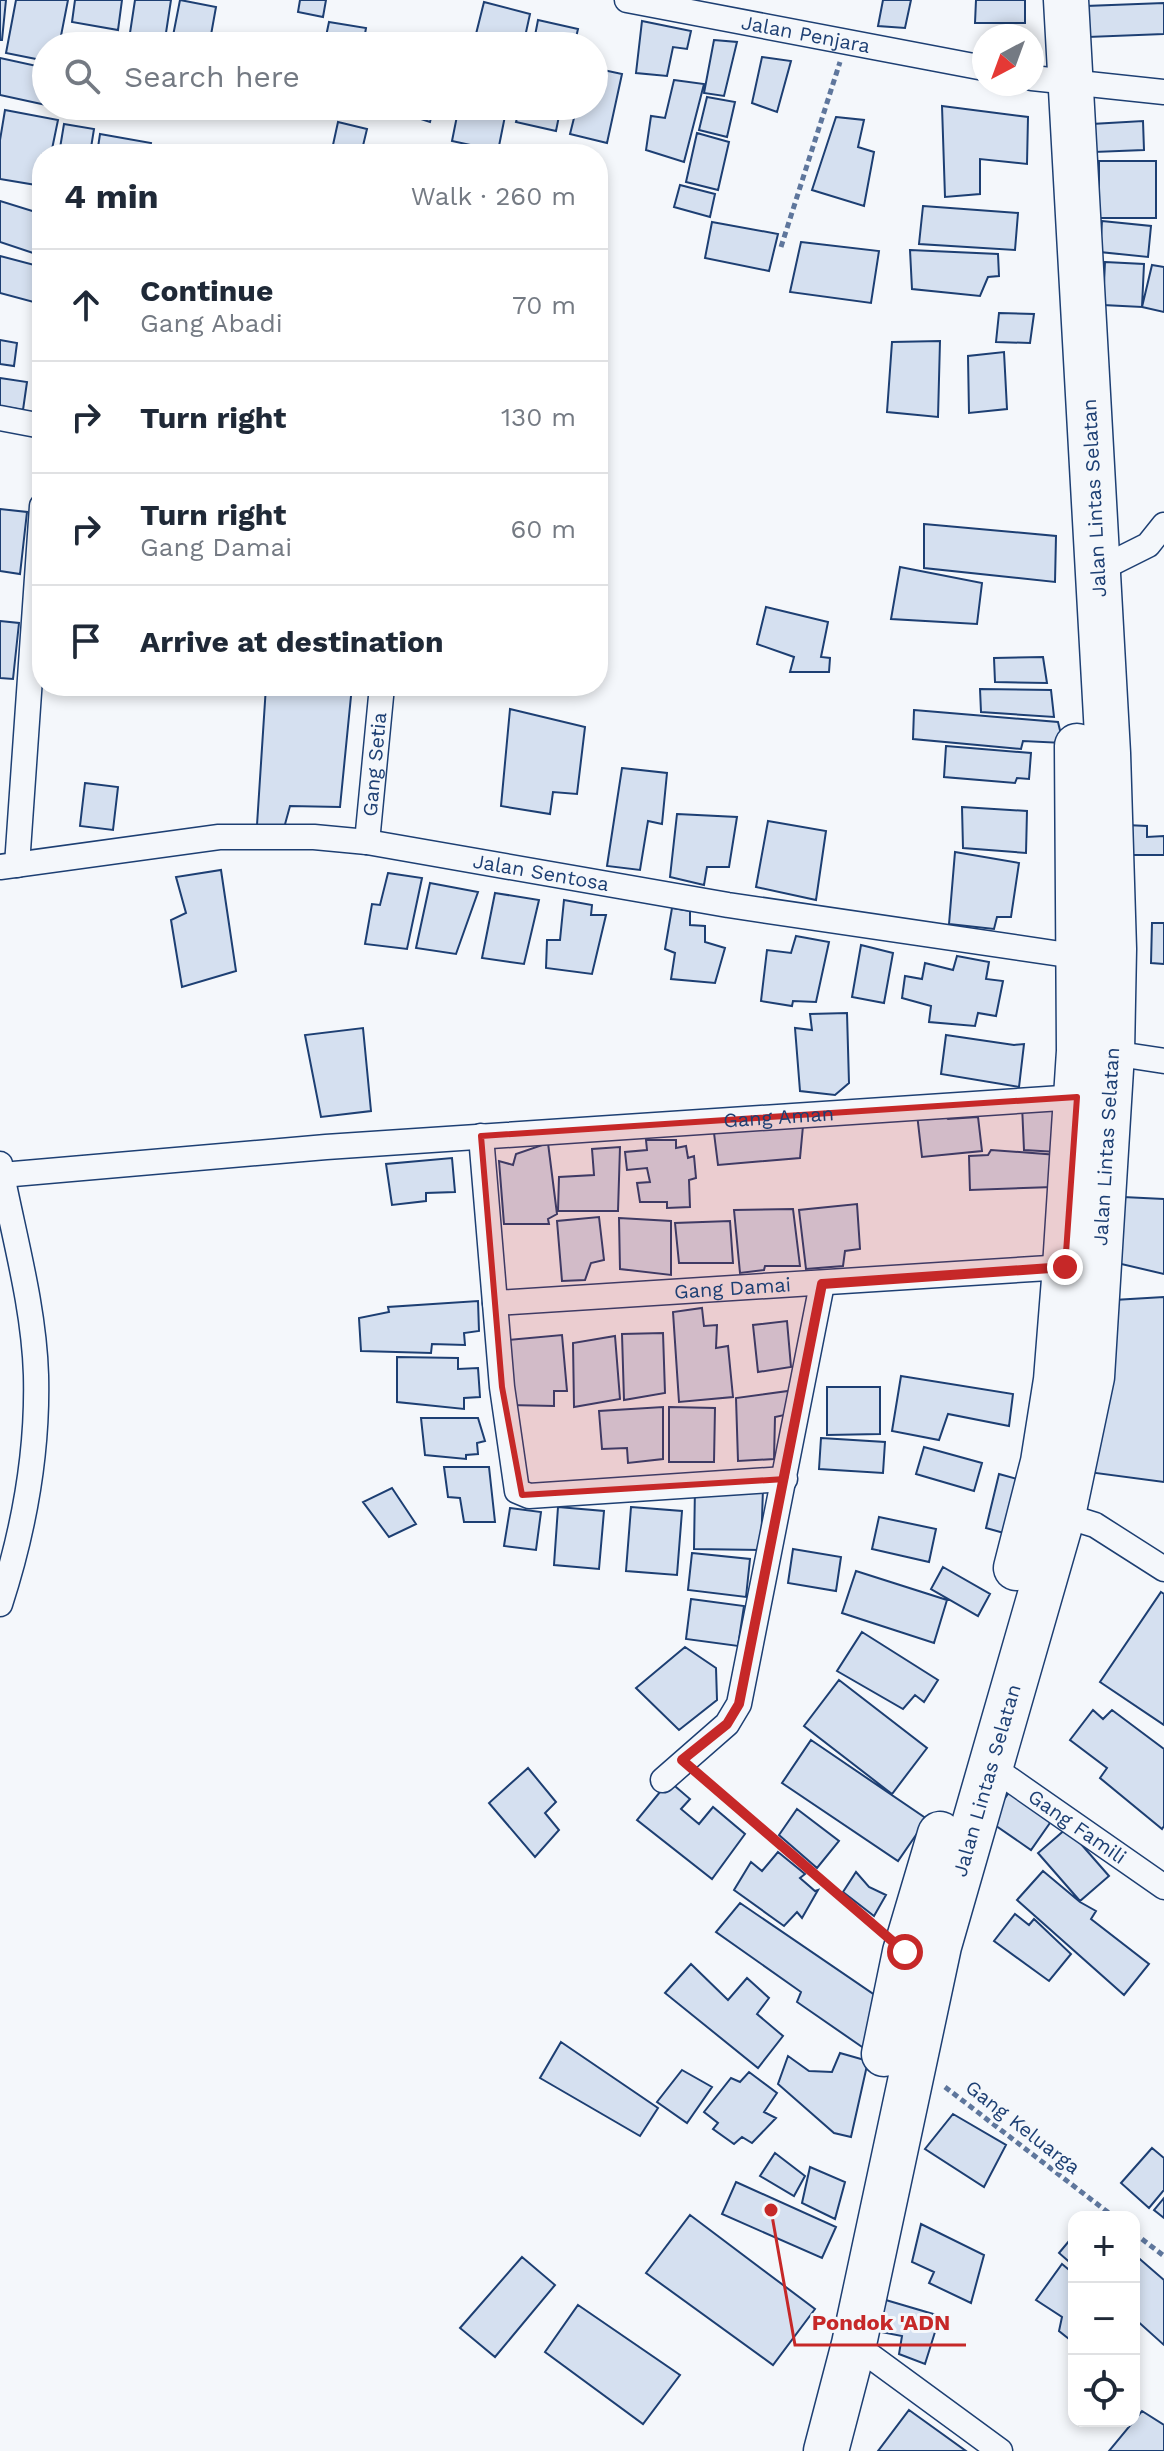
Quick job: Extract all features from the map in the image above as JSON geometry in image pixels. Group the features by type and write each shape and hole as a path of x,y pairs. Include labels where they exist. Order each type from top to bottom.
{"highway":[{"name":"Jalan Lintas Selatan","path":"826,2451 854,2344 901,2071 905,1952 1031,1517 1056,1380 1077,1097 1081,957 1078,757 1086,631 1098,570 1039,0"},
{"name":"Jalan Lintas Selatan","path":"796,2451 901,2071 1063,1515 1092,1377 1112,1053 1114,949 1086,631 1049,81 1066,0"}],"street":[{"name":"Jalan Penjara","path":"627,0 972,66"},
{"path":"1049,81 1164,92"},
{"path":"0,418 32,424"},
{"path":"1098,570 1148,545 1164,525"},
{"path":"8,866 32,612"},
{"name":"Gang Setia","path":"367,842 381,696"},
{"name":"Jalan Sentosa","path":"8,866 219,837 314,837 367,842 728,905 1081,957"},
{"path":"1112,1053 1164,1061"},
{"name":"Gang Aman","path":"1,1169 1077,1097"},
{"path":"481,1136 502,1387 517,1491 522,1495 785,1479"},
{"path":"0,1604 9,1535 32,1470 36,1374 29,1312 1,1169"},
{"name":"Gang Damai","path":"495,1303 1065,1267"},
{"path":"663,1780 682,1760 727,1724 739,1704 822,1284"},
{"path":"1063,1515 1095,1525 1164,1569"},
{"name":"Gang Famili","path":"992,1767 1164,1887"},
{"path":"854,2344 1000,2451"}],"path":[{"path":"781,247 847,42"},
{"path":"682,1760 905,1952"},
{"name":"Gang Keluarga","path":"901,2071 1105,2211"},
{"path":"1140,2238 1164,2256"}],"highlighted area":[{"path":"1077,1097 1065,1267 822,1284 785,1479 522,1495 502,1387 481,1136"}],"building":[{"path":"0,0 6,0 2,40 0,40"},
{"path":"16,0 68,0 62,32 32,32 32,58 6,53"},
{"path":"75,0 122,0 118,30 72,22"},
{"path":"135,0 171,0 166,32 130,32"},
{"path":"180,0 216,7 212,32 174,32"},
{"path":"300,0 326,0 323,17 298,12"},
{"path":"883,0 911,0 905,28 878,26"},
{"path":"976,0 1025,0 1025,23 975,23"},
{"path":"484,2 530,14 526,32 476,32"},
{"path":"1164,3 1164,34 1088,37 1086,6"},
{"path":"538,20 578,29 577,32 536,32"},
{"path":"642,21 691,31 687,49 673,47 667,76 636,73"},
{"path":"329,22 366,28 365,32 327,32"},
{"path":"714,40 737,42 724,96 704,93"},
{"path":"762,57 791,61 777,112 752,103"},
{"path":"0,58 32,65 32,102 0,95"},
{"path":"608,71 622,74 607,143 570,134 574,120 608,120"},
{"path":"674,80 704,84 684,162 646,150 651,116 665,118"},
{"path":"707,97 735,102 727,137 699,130"},
{"path":"942,106 1028,117 1027,164 980,159 980,194 945,197"},
{"path":"5,110 32,115 32,120 58,120 53,144 32,144 32,184 0,179 0,140"},
{"path":"836,117 864,120 858,147 874,152 864,206 812,190"},
{"path":"456,120 504,120 499,144 452,141"},
{"path":"516,120 558,120 556,131"},
{"path":"1143,121 1144,150 1094,152 1092,124"},
{"path":"338,122 367,129 363,144 333,144"},
{"path":"64,124 94,129 92,144 61,144"},
{"path":"697,133 729,142 718,190 686,182"},
{"path":"100,134 151,143 151,144 98,144"},
{"path":"1099,161 1156,161 1156,218 1099,218"},
{"path":"680,185 715,194 710,217 674,207"},
{"path":"0,201 32,211 32,253 0,242"},
{"path":"923,206 1018,213 1015,250 919,244"},
{"path":"1102,221 1151,226 1148,257 1100,252"},
{"path":"712,222 778,234 769,271 705,258"},
{"path":"801,242 879,251 871,303 790,292"},
{"path":"910,250 998,254 999,276 988,277 980,296 912,289"},
{"path":"0,256 32,264 32,302 0,293"},
{"path":"1105,262 1144,264 1142,307 1103,305"},
{"path":"1152,265 1164,267 1164,312 1142,307"},
{"path":"999,313 1034,314 1030,343 996,342"},
{"path":"0,340 17,343 14,366 0,364"},
{"path":"940,341 938,417 887,412 892,342"},
{"path":"1004,352 1007,409 969,413 968,356"},
{"path":"0,378 27,382 23,410 0,406"},
{"path":"0,509 27,512 20,574 0,571"},
{"path":"924,524 1056,536 1055,582 924,568"},
{"path":"900,567 982,583 977,624 891,619"},
{"path":"766,607 828,622 821,657 830,658 829,672 790,672 794,657 757,644"},
{"path":"0,621 19,623 13,679 0,678"},
{"path":"1043,657 1047,683 995,682 994,658"},
{"path":"980,689 1051,690 1054,717 981,712"},
{"path":"265,696 351,696 340,807 290,806 284,828 257,825"},
{"path":"510,709 585,727 577,794 553,792 550,814 501,806"},
{"path":"914,710 1058,722 1063,743 1023,741 1021,749 913,739"},
{"path":"946,746 1031,753 1029,779 1017,778 1015,783 944,777"},
{"path":"622,768 667,773 662,824 648,821 640,870 607,866"},
{"path":"85,783 118,787 113,830 80,826"},
{"path":"962,807 1027,811 1026,853 963,848"},
{"path":"677,814 737,817 729,867 707,867 704,885 670,877"},
{"path":"768,821 826,831 816,900 756,887"},
{"path":"1126,825 1147,826 1147,837 1164,836 1164,855 1127,855"},
{"path":"955,852 1019,863 1011,917 997,917 994,929 949,924"},
{"path":"221,870 236,971 182,987 171,920 186,913 176,877"},
{"path":"388,873 422,878 407,949 365,944 372,904 380,905"},
{"path":"430,883 478,892 456,954 416,948"},
{"path":"495,893 539,900 524,964 482,958"},
{"path":"564,900 592,905 591,915 606,915 592,974 546,968 547,940 560,940"},
{"path":"672,908 690,911 690,925 705,926 705,942 725,948 715,983 671,979 675,953 665,949"},
{"path":"1152,923 1164,923 1164,964 1151,963"},
{"path":"796,936 829,942 816,1002 793,1001 792,1006 761,1001 767,950 791,953"},
{"path":"861,945 893,953 884,1003 852,997"},
{"path":"957,956 989,962 986,979 1003,981 996,1016 978,1013 975,1026 929,1022 931,1006 902,998 905,976 922,979 925,963 953,970"},
{"path":"847,1013 849,1083 835,1095 800,1091 795,1028 812,1030 810,1014"},
{"path":"363,1028 371,1111 321,1117 305,1035"},
{"path":"946,1035 1024,1044 1019,1087 941,1074"},
{"path":"1058,1104 1057,1152 1024,1150 1022,1105"},
{"path":"941,1113 948,1119 978,1117 982,1151 922,1157 917,1114"},
{"path":"803,1126 800,1158 718,1165 714,1133"},
{"path":"646,1140 676,1140 676,1148 686,1146 688,1158 694,1156 696,1178 689,1180 690,1207 667,1208 667,1202 640,1202 637,1183 650,1182 647,1168 627,1170 625,1152 647,1150"},
{"path":"548,1143 557,1214 548,1219 549,1224 504,1224 499,1161 513,1165 516,1154"},
{"path":"620,1147 618,1211 558,1211 559,1177 594,1175 592,1149"},
{"path":"991,1150 1058,1155 1053,1187 970,1190 969,1156 988,1155"},
{"path":"452,1158 455,1192 426,1193 426,1201 392,1205 386,1164"},
{"path":"1123,1197 1164,1199 1164,1274 1117,1263"},
{"path":"857,1204 860,1249 845,1251 843,1266 806,1269 799,1210"},
{"path":"793,1209 800,1266 765,1266 764,1270 740,1273 734,1210"},
{"path":"599,1217 604,1260 591,1263 585,1280 562,1281 557,1221"},
{"path":"619,1218 671,1221 671,1275 620,1269"},
{"path":"730,1221 733,1263 679,1263 675,1223"},
{"path":"1164,1297 1164,1482 1088,1472 1114,1300"},
{"path":"478,1301 479,1331 464,1333 465,1345 432,1344 431,1353 361,1351 359,1318 389,1312 388,1307"},
{"path":"702,1308 704,1326 717,1325 716,1348 728,1346 733,1397 679,1402 673,1312"},
{"path":"787,1321 791,1367 758,1372 753,1325"},
{"path":"663,1333 665,1393 624,1400 622,1334"},
{"path":"562,1335 567,1391 554,1391 554,1406 509,1405 507,1340"},
{"path":"615,1336 620,1399 574,1407 573,1343"},
{"path":"397,1357 458,1358 458,1369 478,1368 480,1397 464,1398 464,1409 397,1402"},
{"path":"901,1376 1013,1394 1009,1426 948,1414 939,1440 892,1431"},
{"path":"827,1387 880,1387 880,1434 827,1435"},
{"path":"788,1391 789,1414 775,1417 774,1459 738,1461 736,1398"},
{"path":"663,1407 663,1459 628,1463 627,1448 602,1449 599,1411"},
{"path":"669,1407 715,1408 714,1462 669,1462"},
{"path":"421,1418 478,1418 485,1441 477,1443 478,1454 466,1455 466,1459 425,1455"},
{"path":"821,1438 885,1442 883,1473 819,1469"},
{"path":"924,1447 982,1463 974,1491 916,1474"},
{"path":"444,1467 489,1467 495,1522 464,1522 460,1498 448,1497"},
{"path":"999,1474 1024,1481 1011,1535 986,1528"},
{"path":"695,1486 763,1488 761,1550 694,1549"},
{"path":"392,1488 416,1524 389,1537 363,1502"},
{"path":"558,1507 604,1511 599,1569 554,1565"},
{"path":"631,1507 682,1511 677,1575 626,1571"},
{"path":"510,1508 541,1512 536,1550 504,1546"},
{"path":"879,1517 936,1529 929,1562 872,1549"},
{"path":"793,1549 841,1557 836,1591 788,1583"},
{"path":"692,1553 750,1559 746,1597 688,1590"},
{"path":"943,1567 990,1594 978,1616 931,1589"},
{"path":"856,1571 947,1600 934,1643 842,1613"},
{"path":"1161,1592 1164,1594 1164,1725 1100,1682"},
{"path":"691,1599 744,1606 738,1646 686,1639"},
{"path":"862,1632 938,1680 924,1702 915,1695 903,1709 837,1671"},
{"path":"685,1647 716,1668 717,1700 679,1730 636,1688"},
{"path":"839,1680 927,1748 892,1794 804,1726"},
{"path":"1093,1710 1103,1719 1112,1710 1164,1749 1162,1829 1100,1778 1107,1768 1070,1740"},
{"path":"811,1740 927,1819 898,1861 782,1783"},
{"path":"528,1768 556,1802 545,1813 559,1830 535,1857 489,1803"},
{"path":"669,1781 690,1799 681,1809 699,1824 713,1807 745,1834 712,1879 637,1820"},
{"path":"1010,1791 1052,1820 1031,1850 989,1821"},
{"path":"797,1809 839,1841 817,1868 779,1835"},
{"path":"1067,1828 1109,1876 1080,1901 1038,1853"},
{"path":"778,1852 805,1874 800,1878 815,1891 818,1890 802,1918 797,1912 784,1926 734,1890 751,1862 762,1871"},
{"path":"1043,1871 1080,1902 1096,1911 1091,1919 1149,1964 1124,1995 1017,1900"},
{"path":"856,1872 869,1887 886,1895 874,1916 843,1892"},
{"path":"740,1903 882,2000 865,2049 797,2002 801,1992 716,1932"},
{"path":"1015,1914 1029,1925 1034,1919 1071,1954 1049,1981 994,1941"},
{"path":"691,1964 728,2000 747,1978 769,1998 757,2014 783,2036 758,2068 665,1993"},
{"path":"561,2042 658,2108 640,2136 540,2078"},
{"path":"840,2053 868,2061 851,2137 834,2133 778,2084 788,2056 809,2071 832,2072"},
{"path":"682,2070 712,2087 687,2123 657,2102"},
{"path":"749,2072 777,2093 764,2112 776,2118 752,2143 742,2137 734,2144 713,2129 718,2123 704,2112 731,2078 740,2082"},
{"path":"953,2114 1006,2145 984,2187 925,2149"},
{"path":"1152,2148 1164,2158 1164,2190 1149,2208 1121,2183"},
{"path":"775,2153 805,2176 794,2196 760,2176"},
{"path":"810,2167 845,2182 835,2219 802,2203"},
{"path":"736,2182 836,2227 822,2258 722,2214"},
{"path":"1164,2198 1164,2218 1154,2210"},
{"path":"690,2215 815,2309 773,2365 646,2273"},
{"path":"921,2224 984,2255 971,2303 929,2283 934,2272 912,2262"},
{"path":"1068,2242 1068,2261 1059,2253"},
{"path":"522,2257 555,2285 495,2357 460,2328"},
{"path":"1140,2259 1164,2280 1164,2345 1140,2323"},
{"path":"1062,2264 1068,2269 1068,2338 1059,2331 1062,2317 1036,2300"},
{"path":"879,2298 940,2316 925,2364 899,2354 902,2336 871,2330"},
{"path":"578,2305 680,2375 643,2424 545,2352"},
{"path":"909,2410 966,2451 878,2451"},
{"path":"1142,2411 1164,2425 1164,2451 1109,2451 1129,2427 1140,2427"}],"place":[{"name":"Pondok 'ADN","path":"771,2210"}],"route":[{"path":"905,1952 682,1760 727,1724 739,1704 822,1284 1065,1267"}]}
